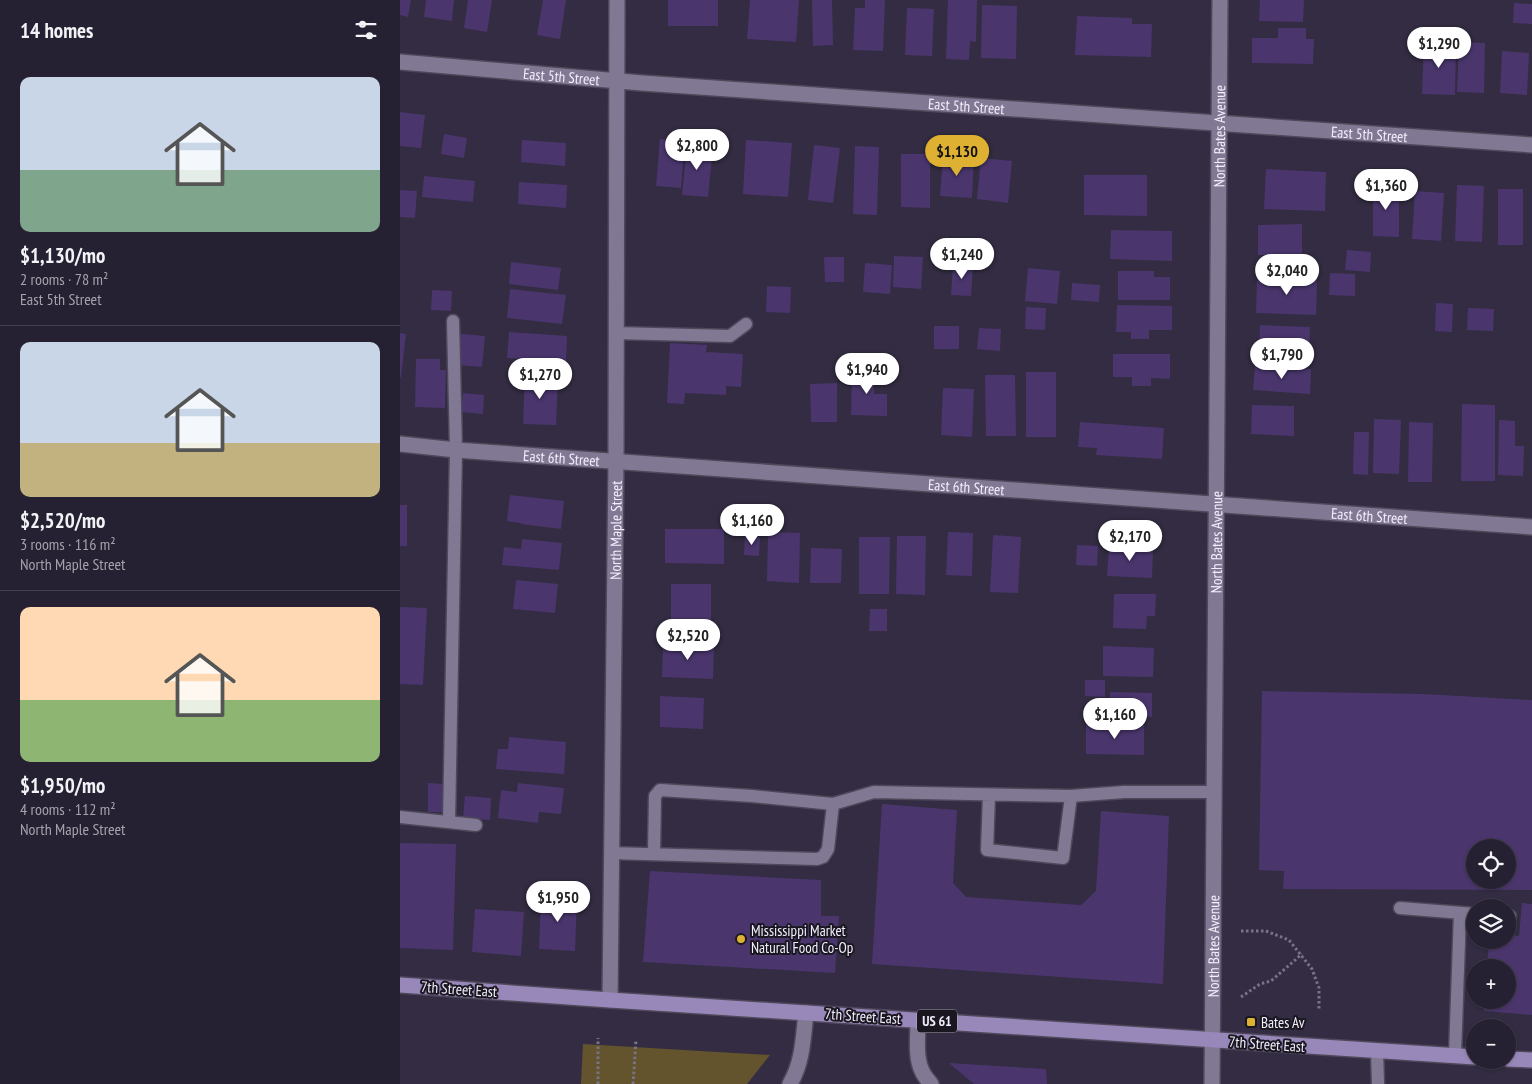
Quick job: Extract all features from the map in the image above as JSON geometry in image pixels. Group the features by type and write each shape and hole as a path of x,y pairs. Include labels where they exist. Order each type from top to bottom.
{"main road":[{"name":"7th Street East","path":"400,984 610,1000 1466,1056"},
{"path":"1516,1059 1532,1060"}],"street":[{"name":"North Maple Street","path":"610,1000 616,461 617,0"},
{"name":"North Bates Avenue","path":"1212,1084 1220,0"},
{"name":"East 5th Street","path":"400,62 616,81 1532,145"},
{"name":"East 6th Street","path":"400,444 456,450 1532,527"},
{"path":"790,1084 802,1053 806,1013"},
{"path":"918,1020 918,1050 921,1071 931,1084"}],"lane":[{"path":"449,822 456,450 454,321"},
{"path":"616,334 730,336 746,324"},
{"path":"654,854 655,796 660,790 833,804 874,792 1071,796 1124,792 1214,792"},
{"path":"988,795 987,850 1063,858 1071,796"},
{"path":"611,853 817,859 826,854 828,850 833,804"},
{"path":"400,817 476,825"},
{"path":"1400,908 1466,913"},
{"path":"1455,1055 1460,912"},
{"path":"1377,1051 1378,1084"}],"path":[{"path":"1241,931 1266,931 1289,940 1312,969 1319,988 1319,1010"},
{"path":"1241,997 1260,984 1270,981 1302,954"},
{"path":"598,1038 598,1084"},
{"path":"633,1084 636,1040"}],"shaded area":[{"path":"583,1044 770,1055 747,1084 581,1084"}],"building":[{"path":"400,0 411,0 408,17 400,15"},
{"path":"426,0 454,0 452,21 424,17"},
{"path":"468,0 492,0 487,32 464,28"},
{"path":"543,0 566,0 560,39 537,35"},
{"path":"668,0 718,0 718,26 668,26"},
{"path":"750,0 799,0 796,42 747,39"},
{"path":"812,0 832,0 833,45 813,46"},
{"path":"865,0 885,0 883,51 853,50 855,8 865,8"},
{"path":"948,0 977,0 976,42 970,41 969,60 946,59"},
{"path":"1260,0 1304,0 1303,22 1259,21"},
{"path":"1514,3 1532,4 1532,24 1513,23"},
{"path":"982,5 1017,6 1016,59 981,58"},
{"path":"907,8 934,9 932,56 905,55"},
{"path":"1077,16 1132,18 1132,24 1152,24 1151,57 1075,55"},
{"path":"1278,28 1306,28 1306,39 1314,39 1313,64 1252,63 1252,38 1278,38"},
{"path":"1459,42 1485,43 1484,93 1457,92"},
{"path":"1424,43 1456,44 1455,95 1422,94"},
{"path":"1502,51 1529,53 1527,95 1500,93"},
{"path":"400,112 425,115 421,148 400,146"},
{"path":"444,134 467,138 464,158 441,154"},
{"path":"660,139 685,141 681,188 656,186"},
{"path":"522,140 566,143 565,166 521,162"},
{"path":"746,140 792,143 788,197 743,194"},
{"path":"687,144 713,147 708,197 682,195"},
{"path":"814,145 840,148 833,203 808,200"},
{"path":"855,146 879,147 877,215 853,214"},
{"path":"901,154 930,154 930,208 901,207"},
{"path":"943,155 974,157 972,198 940,196"},
{"path":"981,158 1012,161 1008,203 977,199"},
{"path":"1266,169 1326,172 1325,211 1264,209"},
{"path":"1084,175 1147,175 1147,216 1084,215"},
{"path":"424,176 475,181 473,202 422,197"},
{"path":"519,182 567,185 566,208 518,204"},
{"path":"1373,185 1399,186 1399,237 1373,236"},
{"path":"1457,185 1484,186 1482,242 1455,241"},
{"path":"1498,189 1523,189 1523,245 1498,245"},
{"path":"400,190 417,191 415,218 400,217"},
{"path":"1415,191 1444,193 1441,241 1412,239"},
{"path":"1302,224 1302,255 1258,255 1258,225"},
{"path":"1111,230 1172,231 1172,261 1110,259"},
{"path":"1347,250 1371,252 1370,272 1345,270"},
{"path":"894,256 923,257 921,289 893,287"},
{"path":"824,257 844,257 844,282 825,282"},
{"path":"511,262 561,268 558,290 509,284"},
{"path":"865,263 892,265 890,294 863,292"},
{"path":"953,264 973,265 971,296 951,295"},
{"path":"1028,268 1060,271 1057,304 1025,301"},
{"path":"1118,271 1154,271 1154,277 1170,277 1170,300 1118,300"},
{"path":"1330,273 1355,274 1355,296 1329,295"},
{"path":"1257,277 1317,278 1316,315 1256,313"},
{"path":"1072,283 1100,285 1099,302 1071,300"},
{"path":"767,286 791,287 790,313 766,312"},
{"path":"510,289 566,295 562,324 507,318"},
{"path":"432,290 452,291 451,311 431,310"},
{"path":"1436,303 1453,304 1452,332 1435,331"},
{"path":"1117,305 1172,306 1172,330 1149,330 1149,339 1131,339 1131,332 1116,332"},
{"path":"1026,307 1046,308 1045,330 1025,329"},
{"path":"1468,308 1494,309 1493,331 1467,330"},
{"path":"1260,325 1310,327 1309,353 1259,351"},
{"path":"934,326 959,326 959,349 934,349"},
{"path":"979,328 1001,329 1000,351 977,349"},
{"path":"509,332 567,336 566,361 507,358"},
{"path":"400,333 406,334 401,377 400,377"},
{"path":"461,334 485,336 482,367 458,365"},
{"path":"670,343 707,345 706,352 743,354 741,387 726,386 726,395 685,393 684,404 667,403"},
{"path":"1113,354 1170,354 1170,379 1151,378 1151,386 1132,386 1132,377 1113,377"},
{"path":"416,359 440,359 440,370 446,370 445,408 415,407"},
{"path":"1255,365 1311,369 1310,394 1253,390"},
{"path":"852,368 874,368 874,394 887,394 887,416 851,415"},
{"path":"1026,372 1056,372 1056,437 1026,437"},
{"path":"525,375 558,377 556,425 523,424"},
{"path":"985,375 1015,375 1016,436 986,436"},
{"path":"837,383 837,422 811,422 810,384"},
{"path":"943,388 974,389 972,437 941,435"},
{"path":"463,393 484,395 483,414 461,412"},
{"path":"1462,404 1495,405 1495,481 1461,481"},
{"path":"1252,405 1294,406 1294,436 1251,434"},
{"path":"1374,419 1401,420 1399,474 1373,473"},
{"path":"1499,420 1515,421 1515,446 1524,446 1523,476 1498,475"},
{"path":"1080,422 1164,428 1162,459 1096,455 1097,448 1078,447"},
{"path":"1409,422 1433,423 1432,482 1408,482"},
{"path":"1354,432 1369,432 1368,475 1353,474"},
{"path":"510,495 564,501 561,529 507,521"},
{"path":"400,505 407,505 407,546 400,546"},
{"path":"665,529 724,529 724,564 665,563"},
{"path":"768,532 800,533 799,583 767,581"},
{"path":"948,532 973,533 972,576 946,575"},
{"path":"993,535 1021,537 1018,593 990,592"},
{"path":"745,536 760,537 759,556 744,555"},
{"path":"897,536 926,536 925,595 896,594"},
{"path":"859,537 890,537 889,594 859,594"},
{"path":"522,539 562,543 559,570 502,565 504,547 521,549"},
{"path":"1077,545 1098,546 1097,566 1076,565"},
{"path":"1109,546 1153,548 1152,578 1107,576"},
{"path":"811,548 842,549 841,583 810,583"},
{"path":"516,580 558,584 555,613 513,609"},
{"path":"671,584 711,584 711,625 671,624"},
{"path":"1114,594 1156,594 1155,616 1147,616 1146,629 1113,628"},
{"path":"400,607 427,608 423,685 400,684"},
{"path":"870,609 887,609 887,631 869,631"},
{"path":"663,644 714,646 713,679 662,677"},
{"path":"1103,646 1154,648 1153,677 1103,676"},
{"path":"1085,680 1105,680 1105,697 1085,696"},
{"path":"1262,691 1423,694 1532,700 1532,890 1283,889 1284,871 1259,870"},
{"path":"1110,692 1152,693 1152,717 1110,716"},
{"path":"660,696 704,698 703,729 660,727"},
{"path":"1086,724 1144,725 1144,755 1086,754"},
{"path":"509,737 566,742 564,774 496,769 498,749 508,749"},
{"path":"428,783 443,784 442,812 428,812"},
{"path":"518,783 564,788 561,814 539,812 538,823 498,818 501,790 517,792"},
{"path":"465,796 491,798 490,820 463,818"},
{"path":"882,804 957,810 953,883 966,897 1081,905 1096,891 1101,811 1169,816 1163,984 872,964"},
{"path":"400,843 456,844 453,950 400,948"},
{"name":"Mississippi Market Natural Food Co-Op","path":"650,871 821,880 821,916 839,916 835,973 643,962"},
{"path":"541,896 577,897 575,951 539,949"},
{"path":"1522,903 1532,904 1532,1015 1484,1011 1484,1009 1516,1009 1516,959 1488,959 1488,949 1516,949 1516,936 1519,936"},
{"path":"475,909 524,912 521,956 472,952"},
{"path":"949,1063 1046,1069 1047,1084 974,1084"}],"place":[{"name":"Mississippi Market Natural Food Co-Op","path":"741,939"},
{"name":"Bates Av","path":"1251,1022"}]}
